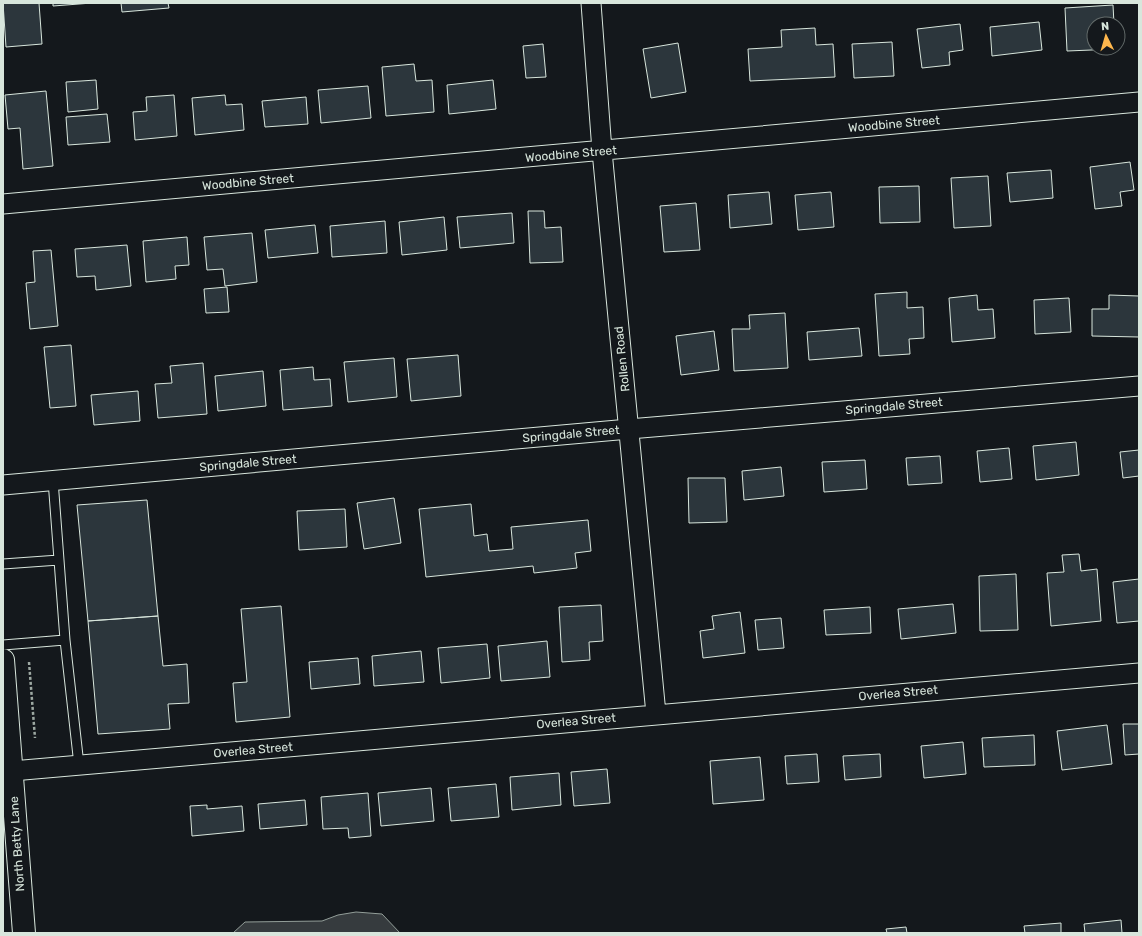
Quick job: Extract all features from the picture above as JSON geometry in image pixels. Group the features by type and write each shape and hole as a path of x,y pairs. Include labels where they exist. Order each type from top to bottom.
{"street":[{"name":"Rollen Road","path":"591,3 602,151 656,714"},
{"name":"Woodbine Street","path":"3,204 1139,102"},
{"name":"Springdale Street","path":"3,485 629,428 1139,386"},
{"name":"North Betty Lane","path":"3,660 24,933"},
{"name":"Overlea Street","path":"12,771 1139,673"}],"lane":[{"path":"53,480 65,640 79,765"},
{"path":"3,564 59,560"},
{"path":"3,644 65,640"}],"path":[{"path":"29,662 35,738"}],"shaded area":[{"path":"356,912 382,914 400,933 233,933 245,922 322,921 338,915"}],"building":[{"path":"3,3 39,3 42,44 6,47"},
{"path":"53,3 92,3 53,6"},
{"path":"121,3 168,3 169,8 122,12"},
{"path":"1113,5 1114,16 1086,16 1086,50 1067,51 1065,8"},
{"path":"1039,22 1042,50 992,56 990,27"},
{"path":"960,24 963,50 949,52 950,65 922,68 917,29"},
{"path":"815,28 816,45 833,44 835,77 750,81 748,49 782,47 781,30"},
{"path":"892,42 894,76 854,78 852,44"},
{"path":"678,43 686,92 651,98 643,49"},
{"path":"543,44 546,77 526,78 523,46"},
{"path":"414,64 416,81 432,80 434,112 386,116 382,67"},
{"path":"96,80 98,109 68,112 66,82"},
{"path":"493,80 496,109 449,114 447,85"},
{"path":"368,86 371,118 321,123 318,90"},
{"path":"46,91 53,166 23,169 20,128 8,129 5,95"},
{"path":"174,95 177,136 135,140 133,112 147,111 146,97"},
{"path":"225,95 226,105 242,104 244,130 195,135 192,98"},
{"path":"306,97 308,124 265,127 262,101"},
{"path":"107,114 110,142 68,145 66,117"},
{"path":"1130,162 1134,190 1120,192 1122,206 1095,209 1090,167"},
{"path":"1051,170 1053,198 1010,202 1007,173"},
{"path":"988,176 991,226 954,228 951,178"},
{"path":"919,186 920,222 880,223 879,187"},
{"path":"769,192 772,224 730,228 728,195"},
{"path":"831,192 834,227 798,230 795,195"},
{"path":"696,203 700,250 664,252 660,206"},
{"path":"528,211 544,211 545,228 561,227 563,262 530,263"},
{"path":"512,213 514,243 460,248 457,217"},
{"path":"444,217 447,250 402,255 399,222"},
{"path":"385,221 387,253 332,257 330,226"},
{"path":"315,225 318,253 268,258 265,230"},
{"path":"252,233 257,282 225,286 223,269 207,270 204,237"},
{"path":"187,237 189,265 175,266 176,279 146,282 143,241"},
{"path":"127,245 131,286 96,290 95,276 77,277 75,249"},
{"path":"51,250 58,326 30,329 26,283 35,282 33,251"},
{"path":"227,287 229,312 206,313 204,289"},
{"path":"907,292 907,308 923,307 924,338 909,339 910,354 879,356 875,294"},
{"path":"977,295 978,310 993,309 995,338 952,342 949,298"},
{"path":"1109,295 1139,296 1139,337 1092,336 1092,309 1109,309"},
{"path":"1069,298 1071,332 1035,334 1034,300"},
{"path":"785,313 788,368 734,371 732,329 750,329 749,315"},
{"path":"859,328 862,356 809,360 807,332"},
{"path":"714,331 719,370 681,375 676,336"},
{"path":"71,345 76,406 50,408 44,347"},
{"path":"458,355 461,396 411,401 407,359"},
{"path":"394,358 397,397 348,402 344,362"},
{"path":"203,363 207,414 158,418 155,384 172,383 170,366"},
{"path":"313,367 314,380 330,379 332,406 283,410 280,370"},
{"path":"263,371 266,406 218,411 215,376"},
{"path":"138,391 140,421 94,425 91,395"},
{"path":"1076,442 1079,475 1036,480 1033,446"},
{"path":"1009,448 1012,479 980,482 977,451"},
{"path":"1139,450 1139,476 1123,478 1120,452"},
{"path":"940,456 942,483 908,485 906,458"},
{"path":"865,460 867,489 824,492 822,462"},
{"path":"781,467 784,496 744,500 742,471"},
{"path":"688,478 725,478 727,522 689,523"},
{"path":"394,498 401,543 364,549 357,503"},
{"path":"147,500 158,616 88,621 77,505"},
{"path":"471,504 474,536 487,534 489,551 513,549 511,527 588,520 591,551 575,553 577,568 534,573 533,566 426,577 419,509"},
{"path":"345,509 347,547 299,550 297,511"},
{"path":"1079,554 1081,571 1097,569 1101,621 1051,626 1047,573 1064,572 1062,555"},
{"path":"1016,574 1018,630 980,631 979,576"},
{"path":"1139,579 1139,621 1117,623 1113,582"},
{"path":"953,604 956,633 901,639 898,609"},
{"path":"601,605 603,641 589,642 590,660 562,662 559,607"},
{"path":"281,606 290,717 236,722 233,683 247,682 241,609"},
{"path":"870,607 871,633 826,635 824,610"},
{"path":"740,612 745,653 703,658 700,631 714,629 712,616"},
{"path":"158,616 163,666 187,664 189,703 168,704 170,729 98,734 88,621"},
{"path":"781,618 784,648 758,650 755,620"},
{"path":"547,641 550,677 501,681 498,646"},
{"path":"487,644 490,678 441,683 438,648"},
{"path":"421,651 424,682 374,686 372,656"},
{"path":"358,658 360,684 311,689 309,662"},
{"path":"1123,724 1139,724 1139,754 1125,755"},
{"path":"1107,725 1112,764 1062,770 1057,731"},
{"path":"1034,735 1035,765 984,767 982,738"},
{"path":"963,742 966,774 924,778 921,746"},
{"path":"817,754 819,782 787,784 785,756"},
{"path":"880,754 881,777 845,780 843,756"},
{"path":"760,757 764,800 713,804 710,761"},
{"path":"607,769 610,803 574,806 571,772"},
{"path":"559,773 561,805 512,810 510,777"},
{"path":"496,784 499,817 451,821 448,788"},
{"path":"431,788 434,821 381,826 378,793"},
{"path":"368,793 371,836 349,838 348,828 323,829 321,797"},
{"path":"305,800 307,825 260,829 258,804"},
{"path":"207,805 207,809 242,806 244,831 192,836 190,806"},
{"path":"1121,920 1122,933 1085,933 1084,924"},
{"path":"1061,923 1061,933 1025,933 1024,926"},
{"path":"906,927 907,933 887,933 886,929"}]}
